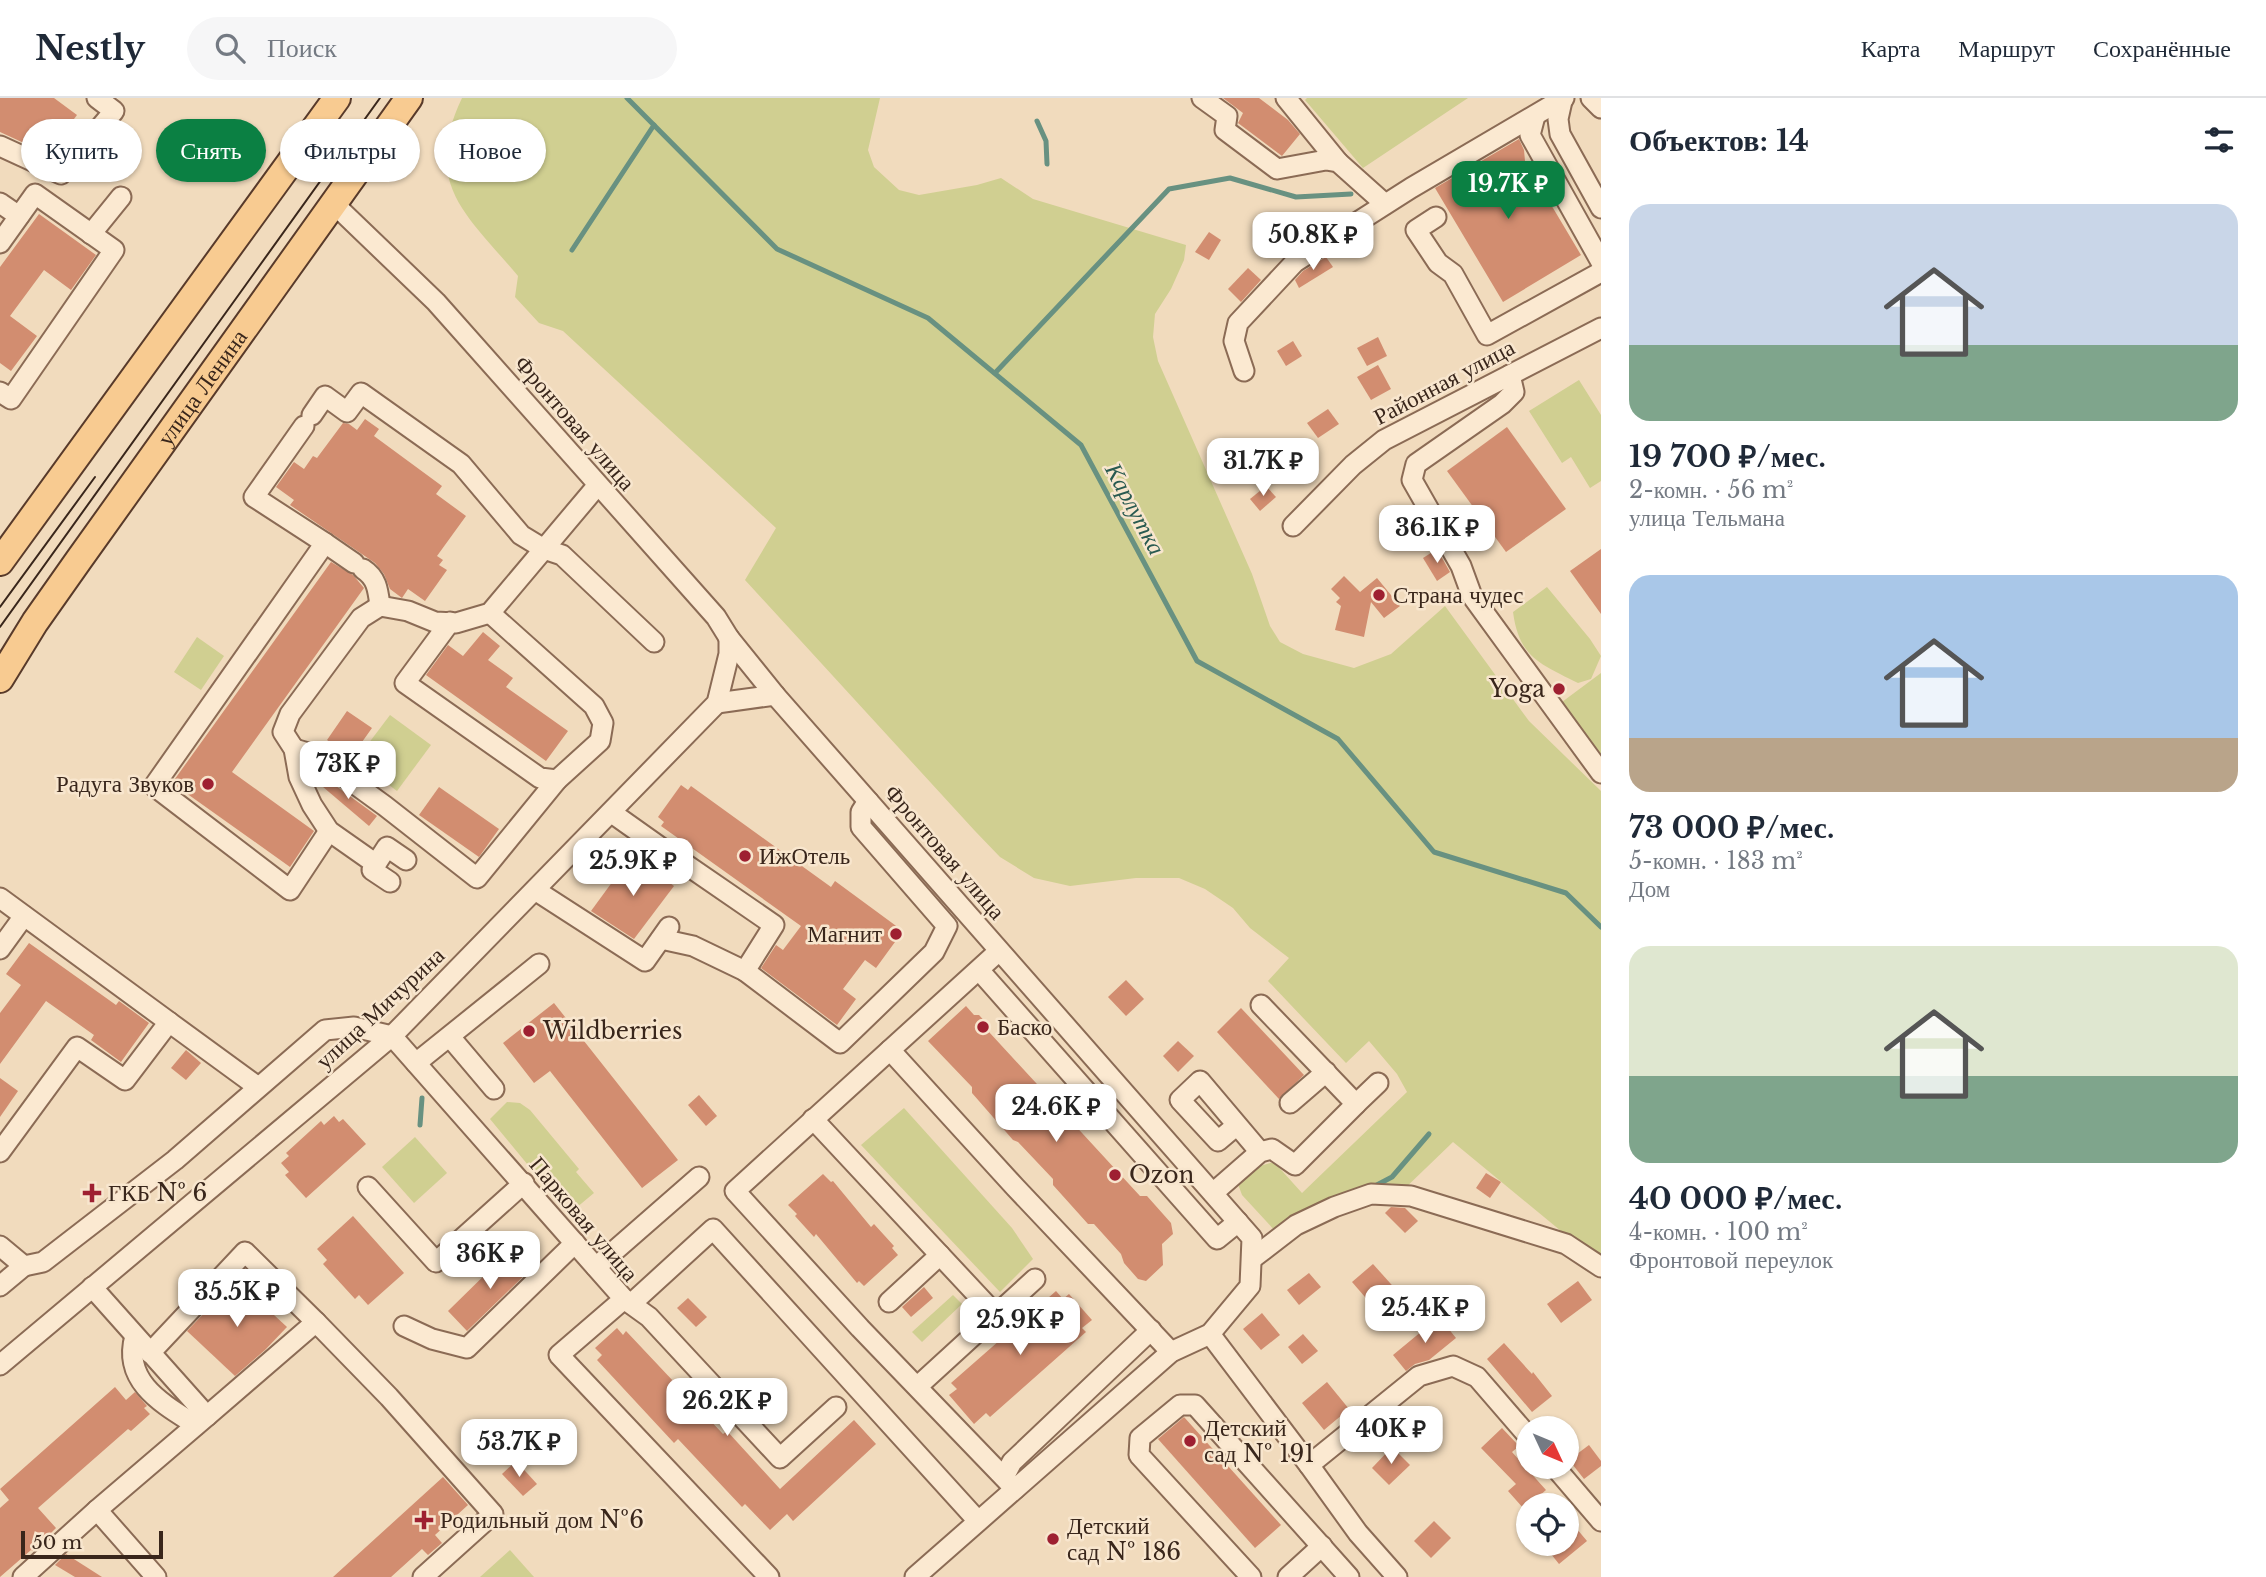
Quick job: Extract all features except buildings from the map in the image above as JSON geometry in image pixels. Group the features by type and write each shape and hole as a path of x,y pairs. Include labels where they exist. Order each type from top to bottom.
{"main road":[{"path":"0,562 337,98"},
{"name":"улица Ленина","path":"0,679 35,622 409,98"}],"street":[{"path":"0,146 61,174 114,111 97,98"},
{"path":"1202,98 1227,116 1225,130 1278,169 1326,160 1338,162"},
{"path":"1286,98 1338,162 1385,204"},
{"path":"1591,98 1601,108"},
{"path":"1244,371 1234,341 1238,323 1296,262 1385,204 1561,99"},
{"path":"1561,99 1558,119 1560,134 1601,208"},
{"path":"1535,116 1530,135 1601,262"},
{"path":"0,243 35,194 114,250 11,399 0,392"},
{"path":"91,234 121,197"},
{"path":"0,203 19,216"},
{"name":"Фронтовая улица","path":"333,203 436,302 716,617 729,638 775,695 1252,1238 1253,1258"},
{"path":"1436,217 1416,230 1438,263 1453,274 1487,335 1601,272"},
{"name":"Районная улица","path":"1293,526 1353,465 1384,440 1601,328"},
{"path":"1510,374 1514,392 1502,404 1416,464 1412,480 1461,566 1472,596 1601,773"},
{"path":"380,606 372,575 254,497 325,396 347,412 362,393 461,464 521,536 544,549 562,555 654,642"},
{"path":"376,864 329,831 312,805 299,777 294,749 283,732 290,715 361,618 380,606 408,611 435,622 477,618 490,613 597,486"},
{"path":"325,543 154,786 290,890 329,831"},
{"path":"294,749 315,755 477,878 558,780 600,741 603,723 594,706 490,613"},
{"path":"450,622 405,683 540,778 558,780"},
{"path":"729,638 729,654 717,704 775,695"},
{"name":"улица Мичурина","path":"0,1365 392,1037 717,704"},
{"path":"868,801 861,812 861,827 947,926"},
{"path":"612,813 774,925 745,971"},
{"path":"390,882 372,870 387,847 405,860"},
{"path":"535,890 645,961 665,933 745,971 840,1043 934,952 947,926 964,911"},
{"path":"0,898 258,1087"},
{"path":"0,949 24,916"},
{"path":"999,951 734,1191 860,1328 1010,1483"},
{"path":"416,1063 539,964"},
{"path":"979,970 1217,1239 1238,1222"},
{"path":"1261,1005 1356,1104"},
{"path":"0,1152 77,1047 125,1080 169,1023"},
{"path":"0,1286 24,1266 43,1262 175,1160 325,1030 354,1027 392,1037"},
{"name":"Парковая улица","path":"392,1037 628,1301 559,1355 769,1577"},
{"path":"450,1037 494,1089"},
{"path":"890,1049 1015,1187 1171,1352"},
{"path":"1290,1103 1326,1072"},
{"path":"1213,1193 1260,1152 1272,1150 1295,1165 1378,1083"},
{"path":"813,1119 996,1315"},
{"path":"1237,1125 1260,1152"},
{"path":"596,1267 699,1177"},
{"path":"368,1187 436,1262 523,1184"},
{"path":"915,1577 978,1521 1010,1483 1171,1352 1210,1334 1250,1286 1253,1258 1296,1225 1334,1207 1371,1194 1411,1196 1566,1244 1601,1267"},
{"path":"836,1407 780,1458 649,1317 628,1301 713,1229 978,1521"},
{"path":"404,1326 432,1339 467,1348 575,1243"},
{"path":"0,1246 24,1266"},
{"path":"150,1353 245,1252 389,1397 493,1514 423,1577"},
{"path":"889,1302 940,1255"},
{"path":"918,1386 1035,1279"},
{"path":"92,1287 150,1353 201,1421"},
{"path":"23,1577 316,1322"},
{"path":"1010,1483 1012,1462 1019,1454 1151,1330"},
{"path":"1210,1334 1310,1465 1358,1534 1396,1577"},
{"path":"135,1336 132,1358 143,1385 156,1399 201,1421"},
{"path":"1310,1465 1419,1376 1453,1366 1477,1377 1516,1422"},
{"path":"1251,1577 1139,1455 1140,1438 1180,1405 1195,1405 1349,1577"},
{"path":"1565,1479 1601,1521"},
{"path":"97,1510 156,1577"},
{"path":"1288,1577 1322,1546"}],"shaded area":[{"path":"462,98 880,98 868,150 874,167 899,190 919,195 1001,178 1033,199 1186,245 1184,260 1171,289 1155,314 1153,337 1158,361 1252,574 1270,626 1280,642 1303,654 1354,668 1391,654 1445,606 1529,721 1601,791 1601,1257 1584,1250 1453,1142 1399,1194 1277,1233 1242,1195 1238,1184 1246,1170 1274,1162 1302,1193 1407,1092 1397,1074 1369,1041 1346,1063 1268,981 1289,958 1250,928 1233,908 1205,889 1179,878 1136,878 1070,886 1034,878 1000,857 745,580 776,528 563,331 539,323 515,297 518,276 467,216 450,182 546,182 546,119 454,119"},
{"path":"1468,98 1363,168 1305,100"},
{"path":"1579,380 1601,415 1601,481 1590,488 1571,457 1562,463 1529,411"},
{"path":"1547,587 1601,656 1591,679 1578,683 1553,670 1534,658 1520,640 1513,612"},
{"path":"197,637 224,656 201,690 174,672"},
{"path":"1601,673 1601,757 1562,702"},
{"path":"390,715 431,745 397,791 356,760"},
{"path":"507,1102 520,1103 530,1110 579,1169 576,1172 594,1193 576,1208 558,1187 551,1193 490,1119"},
{"path":"904,1108 1012,1228 1033,1259 1000,1292 861,1145"},
{"path":"415,1137 447,1173 414,1203 382,1167"},
{"path":"953,1295 962,1304 922,1342 912,1332"},
{"path":"510,1550 534,1577 480,1577"}],"waterway":[{"name":"Карлутка","path":"627,98 777,249 928,318 1081,445 1197,661 1338,739 1434,852 1566,893 1601,927"},
{"path":"1037,121 1046,141 1047,164"},
{"path":"572,250 654,125"},
{"path":"995,373 1169,189 1230,178 1296,197 1351,194"},
{"path":"420,1125 422,1098"},
{"path":"1373,1187 1392,1177 1429,1134"}],"tram line":[{"path":"0,627 380,98"},
{"path":"0,607 95,477"}],"place":[{"name":"Страна чудес","path":"1379,595"},
{"name":"Yoga","path":"1559,689"},
{"name":"Радуга Звуков","path":"208,784"},
{"name":"ИжОтель","path":"745,856"},
{"name":"Магнит","path":"896,934"},
{"name":"Баско","path":"983,1027"},
{"name":"Wildberries","path":"529,1031"},
{"name":"Ozon","path":"1115,1175"},
{"name":"ГКБ № 6","path":"92,1193"},
{"name":"Детский сад № 191","path":"1190,1441"},
{"name":"Родильный дом №6","path":"424,1520"},
{"name":"Детский сад № 186","path":"1053,1539"}]}
